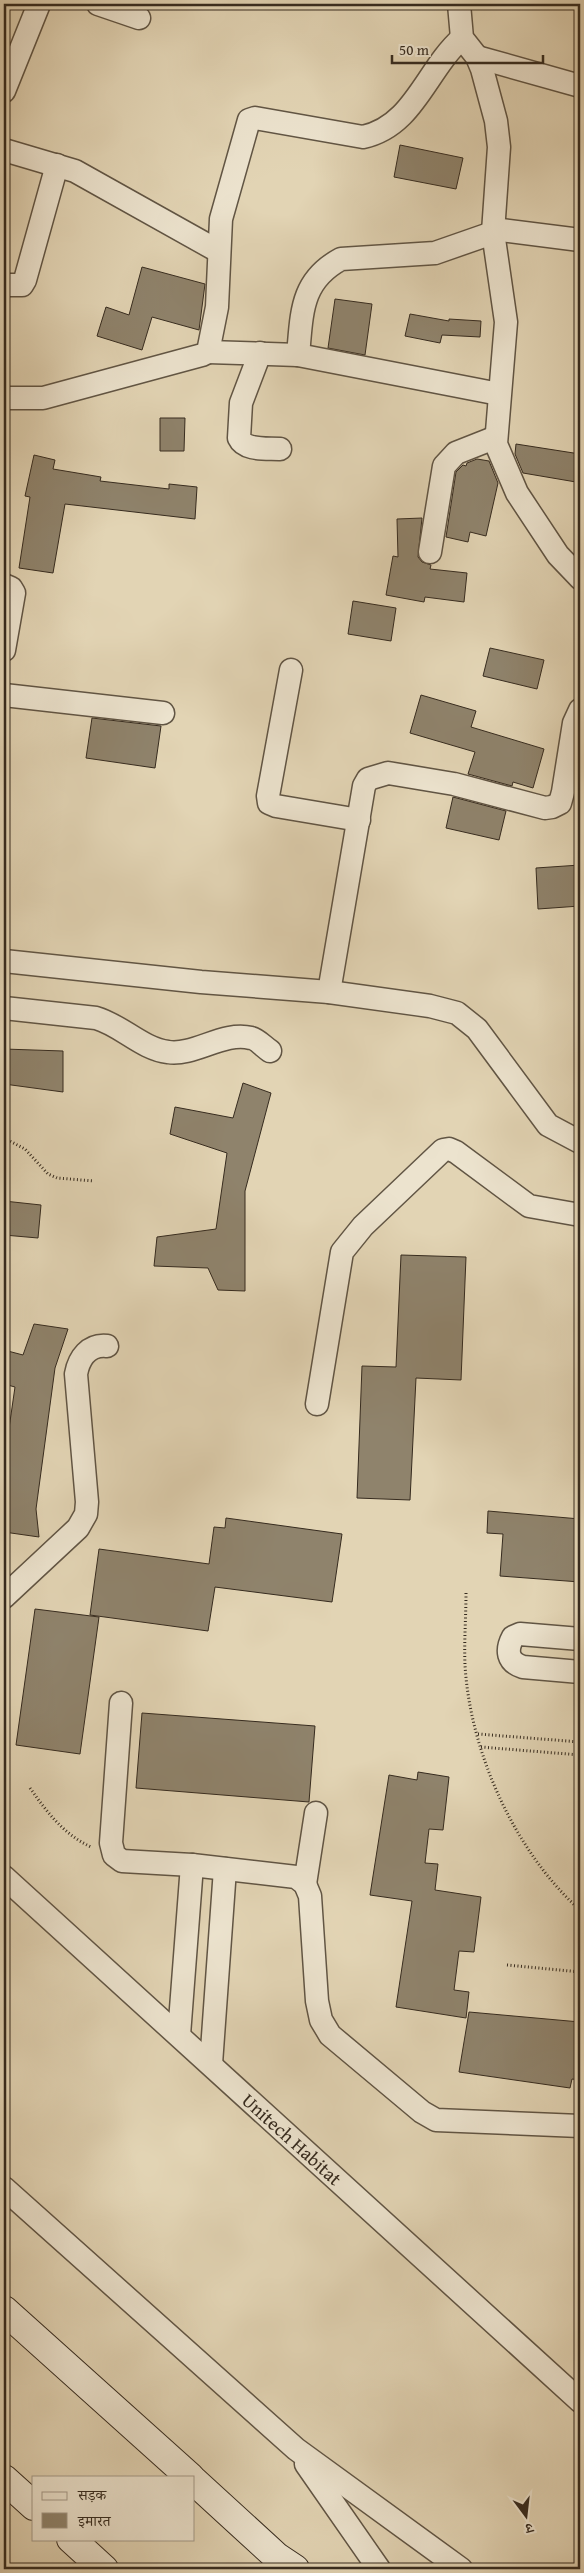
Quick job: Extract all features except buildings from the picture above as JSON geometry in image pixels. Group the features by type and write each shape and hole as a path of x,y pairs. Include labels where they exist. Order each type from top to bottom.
{"main road":[{"path":"4,2310 189,2476"},
{"path":"4,2479 32,2504"},
{"path":"195,2482 277,2557 294,2569"},
{"path":"72,2540 104,2569"}],"street":[{"path":"4,91 39,4"},
{"path":"98,4 139,18"},
{"path":"459,4 462,38 467,48 478,57 580,86"},
{"path":"208,352 217,307 218,251 221,219 249,120 255,118 363,137 374,135 406,113 447,52 462,38"},
{"path":"478,57 498,135 493,232 506,322 494,438 497,452 517,493 558,555 580,578"},
{"path":"4,150 75,171 218,251"},
{"path":"4,285 22,285 25,280 57,165"},
{"path":"298,355 304,301 307,291 332,264 350,258 435,253 493,232 506,230 580,240"},
{"path":"4,398 43,398 208,352 298,355 499,394"},
{"path":"260,353 241,403 239,438 241,443 248,447 280,449"},
{"path":"430,552 444,466 456,452 494,438"},
{"path":"4,584 11,588 14,593 4,650"},
{"path":"291,670 268,796 269,803 276,806 359,820"},
{"path":"4,695 164,713"},
{"path":"329,992 364,786 368,779 388,773 454,784 545,808 552,807 560,802 563,792 574,723 580,710"},
{"path":"4,961 201,982 329,992 430,1006 458,1013 477,1029 548,1126 580,1142"},
{"path":"4,1008 108,1021 156,1050 170,1052 237,1037 252,1038 270,1051"},
{"path":"317,1404 342,1252 362,1226 442,1150 450,1149 456,1152 529,1206 580,1215"},
{"path":"4,1597 78,1528 86,1514 87,1502 76,1374 78,1364 89,1349 99,1345 107,1346"},
{"path":"580,1639 520,1634 513,1637 509,1658 514,1664 523,1667 580,1672"},
{"path":"121,1704 111,1844 114,1855 122,1861 192,1865 296,1877 305,1884 310,1896 317,2001 321,2020 330,2035 422,2112 436,2120 580,2126"},
{"path":"305,1884 316,1813"},
{"path":"179,2035 192,1865"},
{"path":"211,2064 225,1869"},
{"name":"Unitech Habitat","path":"4,1877 580,2401"},
{"path":"4,2188 296,2449 461,2569"},
{"path":"296,2449 379,2569"}],"path":[{"path":"4,1138 25,1149 48,1174 57,1178 94,1181"},
{"path":"466,1593 465,1665 470,1701 481,1747 494,1788 520,1835 548,1875 580,1910"},
{"path":"478,1734 580,1742"},
{"path":"481,1747 580,1755"},
{"path":"30,1788 56,1823 70,1835 89,1847 114,1855"},
{"path":"507,1965 580,1972"}]}
